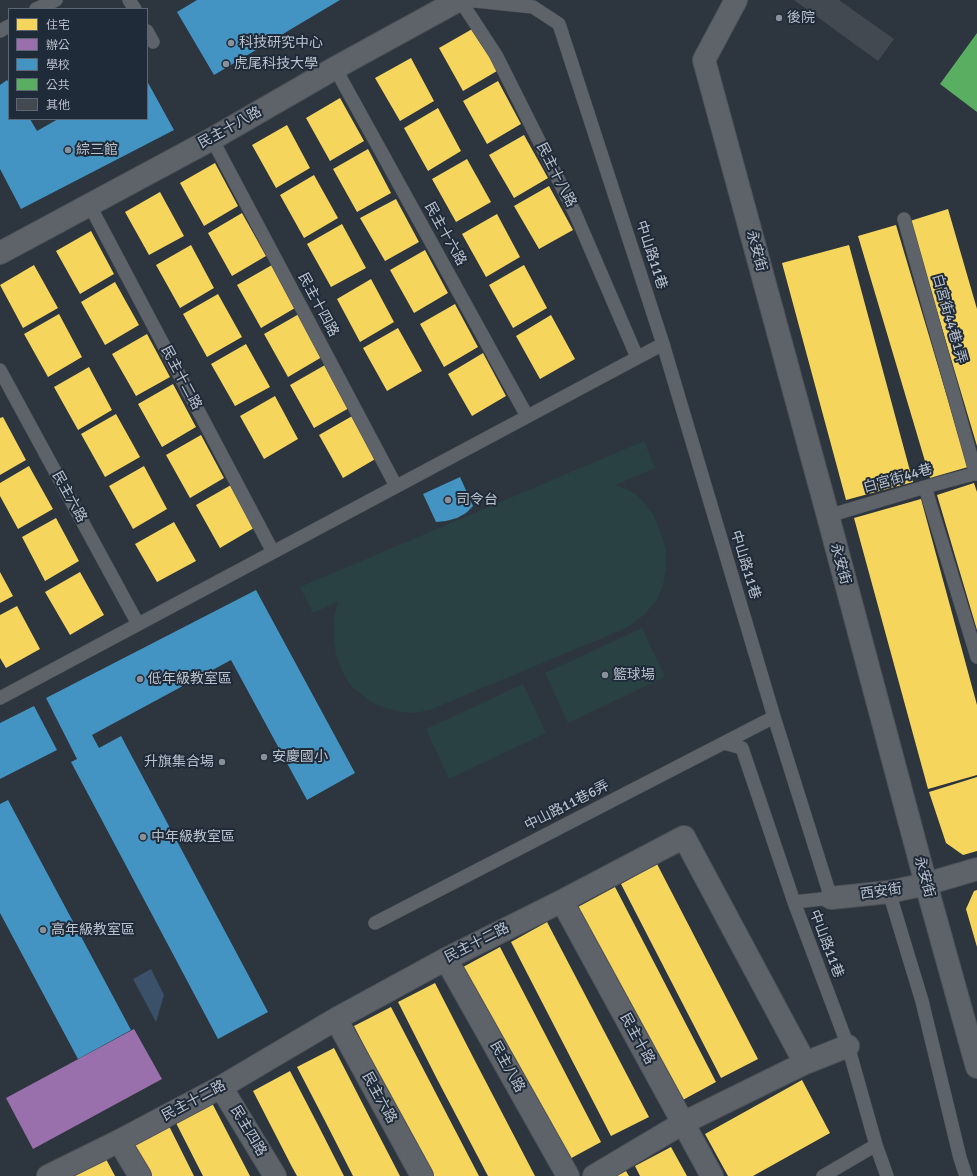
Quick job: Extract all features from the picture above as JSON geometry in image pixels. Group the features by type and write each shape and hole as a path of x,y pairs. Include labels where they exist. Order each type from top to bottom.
{"street":[{"name":"民主十八路","path":"0,254 89,204 212,139 335,68 459,0"},
{"name":"永安街","path":"736,0 704,60 926,884 977,1067"},
{"name":"民主十二路","path":"48,1176 119,1141 221,1086 336,1019 446,959 562,901 684,837 805,1063"},
{"name":"西安街","path":"831,898 889,892 926,884 977,869"},
{"name":"民主十路","path":"562,901 712,1176"},
{"name":"民主八路","path":"446,959 568,1176"},
{"name":"民主六路","path":"336,1019 422,1176"},
{"path":"594,1176 683,1123 805,1063 848,1046"},
{"name":"民主四路","path":"221,1086 275,1176"},
{"path":"119,1141 140,1176"}],"lane":[{"path":"38,8 56,0"},
{"name":"民主十八路","path":"459,0 496,55 575,213 637,358"},
{"name":"中山路11巷","path":"466,0 532,4 559,24 663,344 774,717 831,898 794,902 848,1046 876,1145 887,1176"},
{"name":"民主十六路","path":"335,68 527,416"},
{"name":"民主十四路","path":"212,139 396,486"},
{"name":"民主十二路","path":"89,204 273,552"},
{"name":"白宮街44巷1弄","path":"904,219 976,474"},
{"path":"0,698 663,344"},
{"name":"民主六路","path":"0,370 138,624"},
{"name":"白宮街44巷","path":"828,516 925,487 976,474"},
{"path":"925,487 977,657"},
{"name":"中山路11巷6弄","path":"375,923 774,717"},
{"path":"724,743 742,748 794,902"},
{"path":"889,892 922,1001 960,1158 966,1176"},
{"path":"823,1176 876,1145"}],"green space":[{"path":"644,441 655,468 616,485 631,491 642,500 653,514 666,550 666,568 663,585 657,600 644,615 626,628 430,710 414,713 401,712 385,708 371,702 351,686 342,671 334,643 334,617 338,602 313,613 300,587"},
{"name":"籃球場","path":"642,628 665,677 568,723 545,673"},
{"path":"523,684 546,733 449,779 426,729"}],"water":[{"path":"151,969 164,995 156,1022 133,979"}],"building: 住宅":[{"path":"474,28 497,71 463,91 439,48"},
{"path":"411,58 434,101 400,121 375,78"},
{"path":"498,81 521,124 487,144 463,101"},
{"path":"340,98 364,141 330,161 306,118"},
{"path":"438,108 461,151 428,171 404,128"},
{"path":"287,125 310,168 276,188 252,145"},
{"path":"524,135 548,178 514,198 489,155"},
{"path":"368,149 391,193 357,212 333,169"},
{"path":"467,159 491,202 456,222 432,179"},
{"path":"215,163 238,206 204,226 180,183"},
{"path":"314,175 338,218 304,238 280,195"},
{"path":"549,186 573,230 539,249 514,206"},
{"path":"160,192 184,236 149,255 125,212"},
{"path":"396,199 419,242 385,261 360,218"},
{"path":"948,209 977,309 977,446 910,221"},
{"path":"242,213 266,256 232,276 208,233"},
{"path":"497,214 520,257 486,277 462,234"},
{"path":"342,224 366,268 331,287 307,244"},
{"path":"896,225 968,467 930,478 858,236"},
{"path":"91,231 114,274 80,294 56,251"},
{"path":"191,245 214,288 180,308 156,265"},
{"path":"849,245 913,482 846,500 782,263"},
{"path":"425,250 448,293 414,313 390,270"},
{"path":"34,265 58,308 23,328 0,285"},
{"path":"272,265 295,308 261,328 237,285"},
{"path":"524,265 547,308 513,328 489,285"},
{"path":"371,279 394,322 360,342 337,299"},
{"path":"115,282 139,325 105,345 81,302"},
{"path":"218,294 242,337 207,357 183,314"},
{"path":"455,304 478,347 444,367 420,324"},
{"path":"59,314 82,357 48,377 24,334"},
{"path":"299,314 322,357 288,377 264,334"},
{"path":"551,315 575,359 540,379 516,336"},
{"path":"398,328 422,371 387,391 363,348"},
{"path":"147,334 170,377 136,396 112,354"},
{"path":"246,344 270,387 235,406 211,364"},
{"path":"483,353 506,396 472,416 448,374"},
{"path":"325,365 349,408 314,428 290,385"},
{"path":"89,367 112,410 78,430 54,387"},
{"path":"173,384 196,427 162,447 138,404"},
{"path":"275,396 298,439 264,459 240,416"},
{"path":"116,414 140,457 105,477 81,434"},
{"path":"354,415 377,458 343,478 319,435"},
{"path":"3,417 26,460 0,475 0,418"},
{"path":"201,435 224,478 190,498 166,455"},
{"path":"29,466 53,509 18,529 0,496 0,483"},
{"path":"144,466 167,509 133,529 109,486"},
{"path":"974,483 977,492 977,630 937,495"},
{"path":"231,485 254,528 220,548 196,505"},
{"path":"921,499 977,705 977,775 928,789 854,518"},
{"path":"56,518 79,561 45,581 22,537"},
{"path":"174,522 196,561 157,582 135,544"},
{"path":"0,572 13,596 0,603"},
{"path":"80,572 104,615 70,635 45,592"},
{"path":"17,606 40,649 6,668 0,658 0,615"},
{"path":"977,777 977,851 963,855 946,843 929,792"},
{"path":"657,864 758,1059 721,1078 621,884"},
{"path":"615,887 716,1082 679,1102 578,907"},
{"path":"977,890 977,947 966,909 974,891"},
{"path":"547,922 649,1117 611,1136 511,942"},
{"path":"500,947 601,1142 564,1162 463,967"},
{"path":"435,983 535,1176 488,1176 437,1079 398,1002"},
{"path":"391,1007 479,1176 431,1176 354,1026"},
{"path":"334,1048 400,1176 353,1176 297,1067"},
{"path":"290,1071 344,1176 297,1176 292,1167 253,1091"},
{"path":"802,1080 830,1133 753,1176 728,1176 705,1134"},
{"path":"212,1103 250,1176 203,1176 176,1123"},
{"path":"169,1126 194,1176 147,1176 132,1146"},
{"path":"671,1147 687,1176 640,1176 635,1166"},
{"path":"106,1159 115,1176 74,1176"},
{"path":"626,1171 629,1176 616,1176"}],"building: 辦公":[{"path":"134,1029 162,1079 33,1149 6,1098"}],"building: 學校":[{"name":"科技研究中心","path":"197,0 340,0 214,75 177,12"},
{"name":"綜三館","path":"7,80 8,82 8,120 31,120 37,131 56,120 148,120 148,83 174,130 21,209 0,169 0,85"},
{"name":"司令台","path":"460,477 473,506 466,513 457,518 436,522 423,494"},
{"path":"256,590 355,773 307,800 231,660 92,735 99,748 121,736 268,1012 218,1039 71,762 77,759 46,698"},
{"path":"34,706 57,750 0,779 0,723"},
{"name":"高年級教室區","path":"8,800 131,1030 78,1059 0,913 0,804"}],"building: 公共":[{"path":"977,33 977,112 940,84"}],"building: 其他":[{"path":"794,0 839,0 894,39 878,61"}],"place":[{"name":"後院","path":"779,18"},
{"name":"科技研究中心","path":"231,43"},
{"name":"虎尾科技大學","path":"226,64"},
{"name":"綜三館","path":"68,150"},
{"name":"司令台","path":"448,500"},
{"name":"籃球場","path":"605,675"},
{"name":"低年級教室區","path":"140,679"},
{"name":"安慶國小","path":"264,757"},
{"name":"升旗集合場","path":"222,762"},
{"name":"中年級教室區","path":"143,837"},
{"name":"高年級教室區","path":"43,930"}]}
